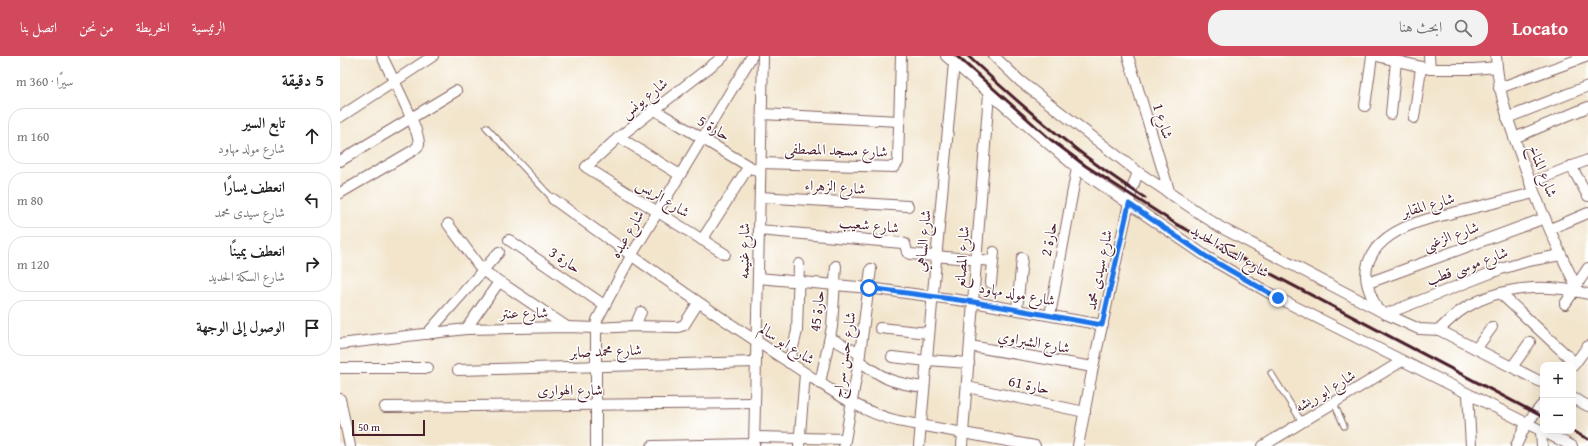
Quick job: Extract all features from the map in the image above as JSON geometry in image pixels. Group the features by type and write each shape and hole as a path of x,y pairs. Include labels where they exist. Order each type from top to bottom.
{"street":[{"path":"340,193 414,150 419,145 420,139 382,56"},
{"path":"340,116 433,56"},
{"name":"شارع يونس","path":"586,167 619,136 724,56"},
{"name":"شارع عبده","path":"596,446 597,320 631,256 752,56"},
{"name":"شارع غنيمه","path":"754,442 763,56"},
{"name":"شارع مسجد المصطفى","path":"760,168 893,168 898,162 900,56"},
{"name":"شارع السكة الحديد","path":"946,56 1077,168 1207,257 1278,298 1540,431"},
{"name":"شارع السكة الحديد","path":"994,56 1020,82 1138,172 1220,227 1381,311 1419,329 1439,330 1540,382"},
{"name":"شارع 1","path":"1128,56 1170,194"},
{"path":"1365,106 1372,56"},
{"path":"1377,56 1425,68 1474,69 1498,59"},
{"path":"1414,118 1429,56"},
{"path":"1499,88 1588,56"},
{"name":"شارع المناخ","path":"1498,59 1499,88 1514,138 1534,193 1561,255 1579,290"},
{"path":"1391,114 1396,61"},
{"name":"شارع الساهي","path":"919,446 954,63"},
{"path":"1507,118 1588,86"},
{"path":"340,161 456,91"},
{"name":"شارع المصانع","path":"962,446 989,93"},
{"path":"1514,138 1588,107"},
{"name":"حارة 5","path":"653,109 749,166 760,168"},
{"path":"762,114 899,121"},
{"path":"619,136 680,175"},
{"path":"1530,183 1588,160"},
{"path":"702,240 749,166"},
{"path":"1572,166 1588,196"},
{"name":"شارع الريس","path":"586,167 724,254"},
{"name":"حارة 2","path":"1050,315 1077,168"},
{"name":"شارع سيدى محمد","path":"1078,446 1102,325 1129,204 1138,172"},
{"name":"شارع المقابر","path":"1381,311 1366,277 1372,255 1378,245 1386,237 1396,231 1428,219 1534,193"},
{"name":"شارع الزهراء","path":"760,197 908,206"},
{"name":"شارع ابو سالم","path":"553,199 631,256 757,343 820,383 881,417 1035,446"},
{"path":"1550,230 1588,213"},
{"name":"شارع الزغبى","path":"1368,283 1545,218"},
{"path":"448,224 482,270 567,327"},
{"name":"شارع شعيب","path":"759,230 902,243 906,246 908,253 977,260 994,257 991,283"},
{"name":"حارة 3","path":"509,240 604,305"},
{"path":"428,334 499,252"},
{"name":"شارع موسى قطب","path":"1381,311 1500,269 1528,261 1561,255"},
{"path":"1017,310 1022,258"},
{"path":"789,363 797,331 800,264"},
{"name":"حارة 45","path":"820,383 830,338 836,266"},
{"name":"شارع حسن سراج","path":"844,443 860,358 871,268"},
{"path":"1565,304 1579,290 1588,268"},
{"name":"شارع مولد مهاود","path":"758,278 869,288 932,296 1102,325"},
{"path":"466,329 500,282"},
{"path":"1439,330 1463,309 1500,293 1525,288 1579,290"},
{"path":"1500,293 1571,362"},
{"name":"شارع عنتر","path":"340,344 466,329 681,326 687,321 698,303"},
{"path":"635,326 641,312"},
{"path":"1476,349 1492,327"},
{"path":"880,328 929,333"},
{"path":"830,338 860,358 878,374 893,382 924,387"},
{"path":"1512,367 1530,342"},
{"name":"شارع الشبراوي","path":"970,346 1093,368"},
{"path":"1576,362 1588,347"},
{"path":"892,357 969,362"},
{"name":"شارع ابو ريشه","path":"1263,446 1402,361"},
{"name":"شارع محمد صابر","path":"458,370 756,362"},
{"path":"340,368 428,368"},
{"path":"799,442 805,374"},
{"name":"حارة 61","path":"967,388 1085,412"},
{"path":"1468,394 1471,446"},
{"path":"340,399 350,446"},
{"path":"1576,400 1588,406"},
{"name":"شارع الهوارى","path":"385,407 755,403"},
{"path":"1516,446 1526,424 1540,408"},
{"path":"1541,434 1542,446"},
{"name":"شارع السكة الحديد","path":"1547,434 1572,446"},
{"path":"652,446 754,442 844,443"}],"lane":[{"path":"486,127 553,199"},
{"path":"1271,373 1302,422"},
{"path":"1334,403 1344,426"}],"railway":[{"path":"957,56 1050,139 1086,166 1176,224 1540,415"},
{"path":"968,56 1010,94 1076,149 1145,198"},
{"path":"1576,433 1588,439"}],"route":[{"path":"869,288 974,302 1102,325 1129,204 1207,257 1278,298"}]}
